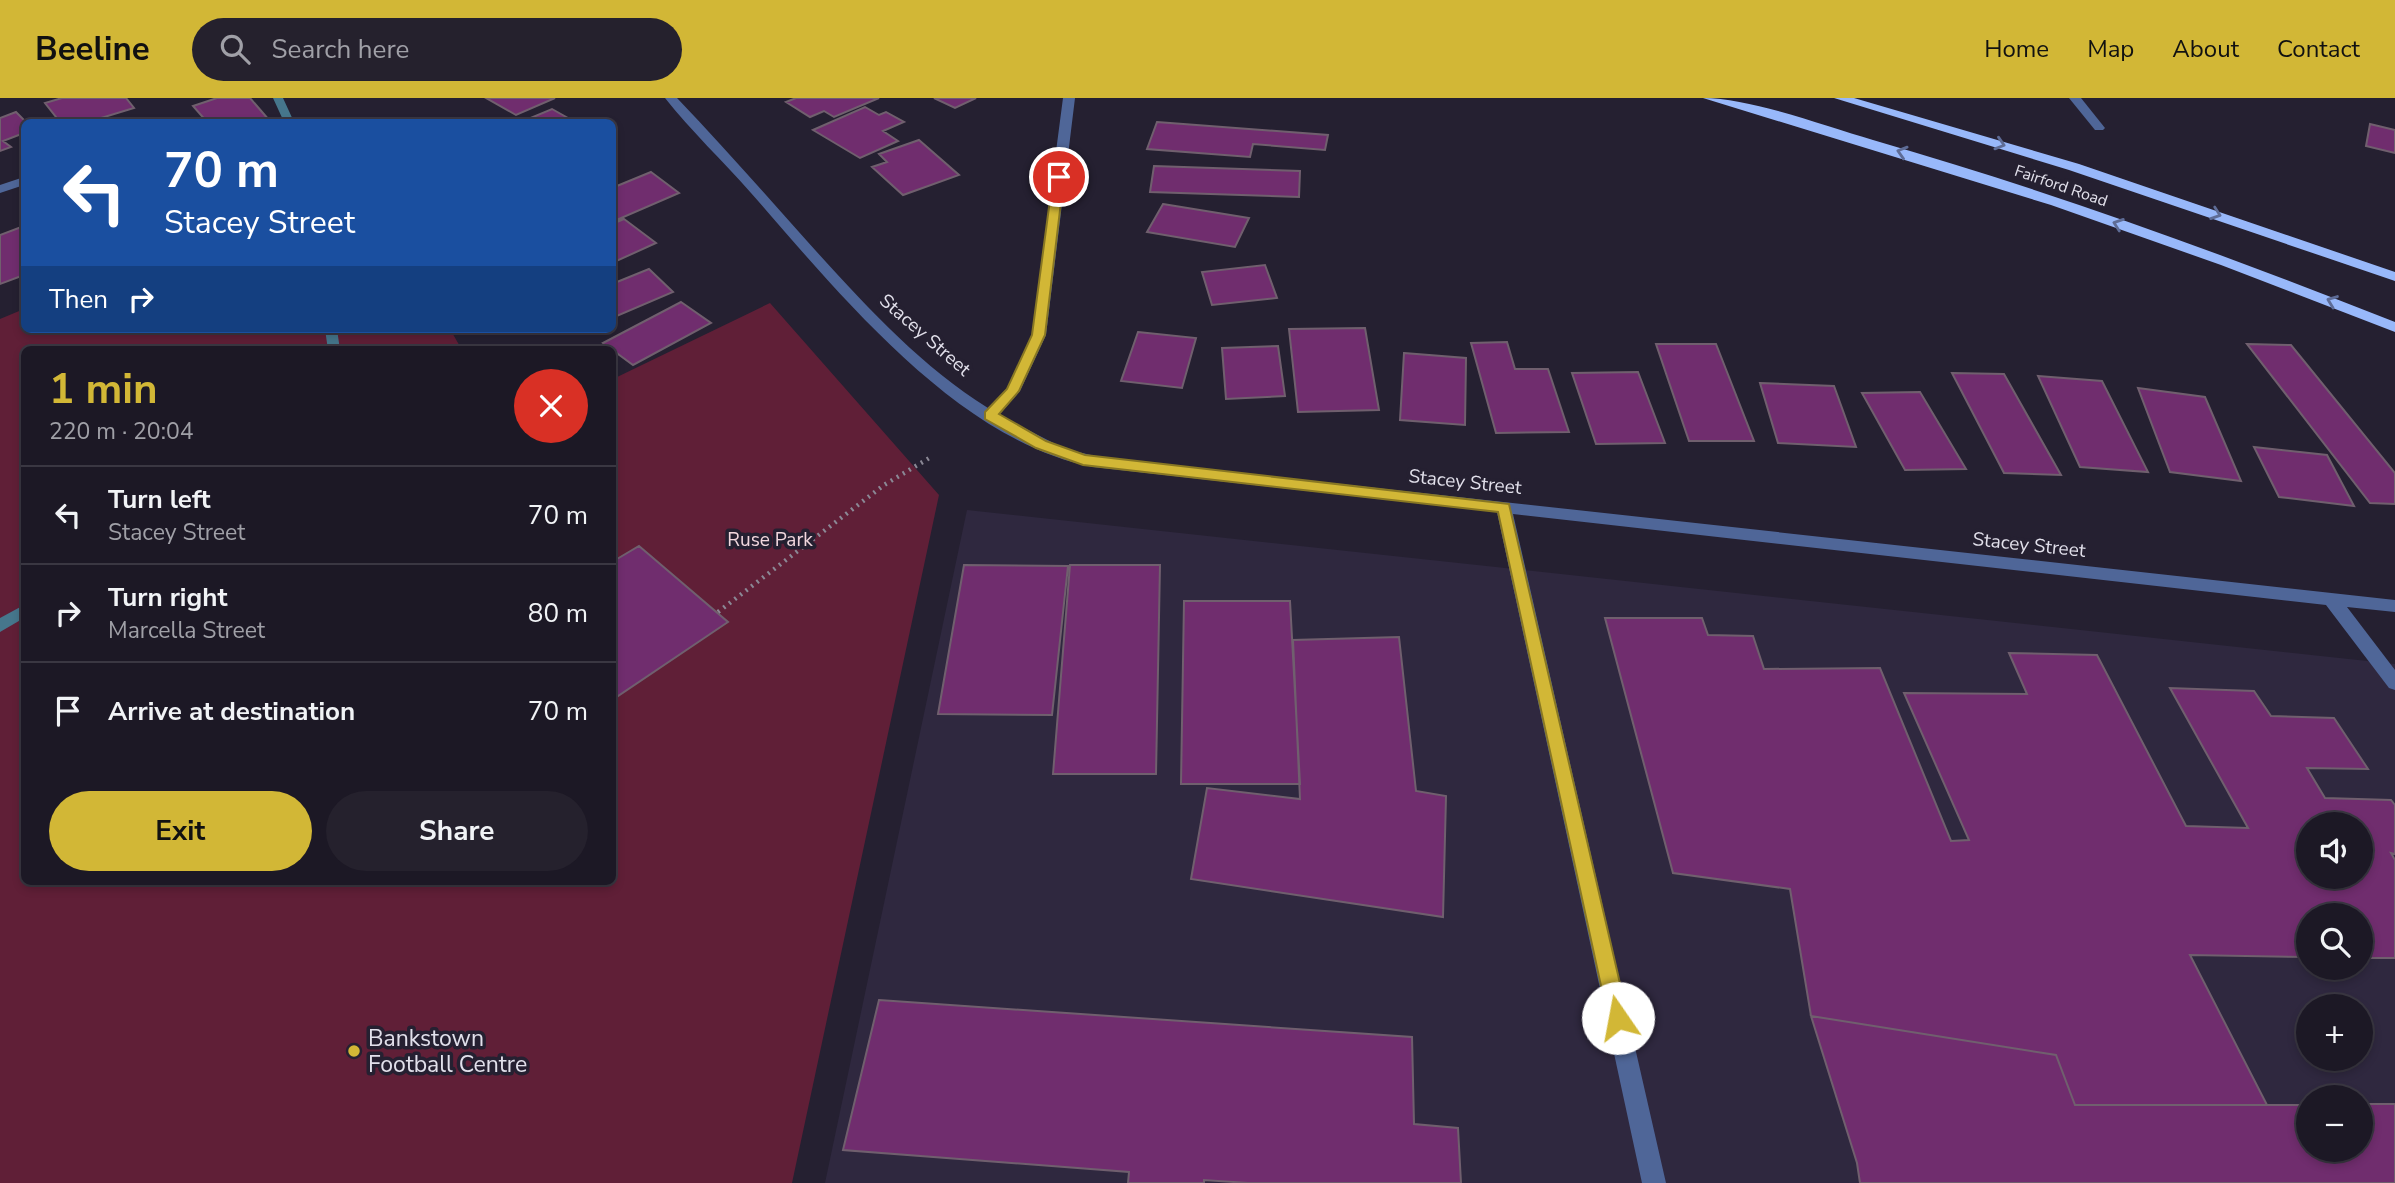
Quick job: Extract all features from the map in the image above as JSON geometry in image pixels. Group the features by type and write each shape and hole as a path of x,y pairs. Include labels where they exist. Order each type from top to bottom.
{"highway":[{"name":"Fairford Road","path":"1709,98 1910,155 2073,208 2395,327"},
{"name":"Fairford Road","path":"1840,98 2074,167 2395,277"}],"street":[{"name":"Stacey Street","path":"671,98 863,310 921,363 990,415 1041,445 1083,460 2395,606"},
{"path":"990,415 1013,391 1039,335 1069,98"},
{"path":"2075,98 2099,128"},
{"path":"0,189 21,182"},
{"path":"1504,508 1654,1183"},
{"path":"2332,600 2395,683"}],"path":[{"path":"718,612 884,485 931,457"}],"shaded area":[{"path":"967,510 2395,664 2395,1183 825,1183"}],"green space":[{"name":"Ruse Park","path":"770,303 939,495 792,1183 0,1183 0,319 21,310 21,333 452,333 460,346 21,346 21,885 616,885 616,378"}],"building":[{"path":"62,98 126,98 134,108 98,119 58,119 45,103"},
{"path":"217,98 250,98 268,119 204,119 193,106"},
{"path":"486,98 555,98 516,115"},
{"path":"796,98 879,98 834,117 824,111 810,117 786,102"},
{"path":"934,98 976,98 955,108"},
{"path":"865,107 879,115 886,112 904,122 883,131 898,141 860,158 813,130"},
{"path":"552,109 570,119 528,119"},
{"path":"16,112 23,119 21,134 3,141 11,147 0,151 0,118"},
{"path":"1157,122 1328,135 1325,150 1253,144 1250,157 1147,149"},
{"path":"2370,124 2395,130 2395,153 2366,146"},
{"path":"919,140 959,175 903,195 872,167 887,162 879,154"},
{"path":"1154,166 1300,171 1299,197 1150,192"},
{"path":"651,172 679,193 616,220 616,186"},
{"path":"1163,204 1249,218 1235,247 1147,232"},
{"path":"624,219 656,243 616,261 616,222"},
{"path":"21,227 21,276 0,284 0,235"},
{"path":"1265,265 1277,298 1212,305 1202,272"},
{"path":"649,269 673,292 616,316 616,282"},
{"path":"681,302 711,323 633,365 616,353 616,346 603,343"},
{"path":"1365,328 1379,410 1298,412 1289,329"},
{"path":"1138,332 1196,338 1182,388 1121,381"},
{"path":"1507,342 1515,369 1548,369 1569,432 1496,433 1471,343"},
{"path":"1656,344 1716,344 1754,441 1689,441"},
{"path":"2247,344 2291,345 2395,473 2395,504 2370,503"},
{"path":"1278,346 1285,396 1226,399 1222,348"},
{"path":"1404,353 1466,358 1465,425 1400,420"},
{"path":"1638,372 1665,443 1596,444 1572,373"},
{"path":"1952,373 2004,374 2061,475 2004,473"},
{"path":"2038,376 2102,381 2148,472 2080,467"},
{"path":"1760,383 1834,386 1856,447 1778,443"},
{"path":"2138,388 2205,397 2241,481 2170,472"},
{"path":"1920,392 1966,469 1905,470 1862,393"},
{"path":"2254,447 2327,455 2354,506 2279,497"},
{"path":"639,546 728,622 616,697 616,560"},
{"path":"964,565 1068,566 1052,715 938,714"},
{"path":"1070,565 1160,565 1156,774 1053,774"},
{"path":"1184,601 1290,601 1300,784 1181,784"},
{"path":"1605,618 1702,618 1708,635 1753,636 1764,669 1880,668 1951,841 1969,840 1904,693 2027,694 2009,653 2097,655 2186,826 2248,828 2170,688 2254,691 2271,716 2334,718 2368,769 2307,768 2325,798 2391,800 2395,805 2395,854 2391,853 2395,860 2395,958 2373,958 2373,903 2296,903 2296,957 2190,955 2267,1105 2075,1105 2056,1055 1811,1016 1790,889 1673,873"},
{"path":"1399,637 1416,791 1446,796 1443,917 1191,879 1207,788 1300,799 1293,640"},
{"path":"879,1000 1412,1037 1414,1124 1458,1128 1461,1183 1248,1183 1204,1180 1204,1183 1128,1183 1129,1172 843,1150"},
{"path":"1811,1016 2056,1055 2075,1105 2296,1105 2296,1162 2373,1162 2373,1104 2395,1104 2395,1183 1860,1183 1857,1163"}],"waterway":[{"path":"278,98 288,119"},
{"path":"332,333 333,346"},
{"path":"0,626 21,613"}],"place":[{"name":"Bankstown Football Centre","path":"354,1051"}],"route":[{"path":"1059,177 1039,335 1013,391 990,415 1041,445 1083,460 1504,508 1618,1018"}]}
